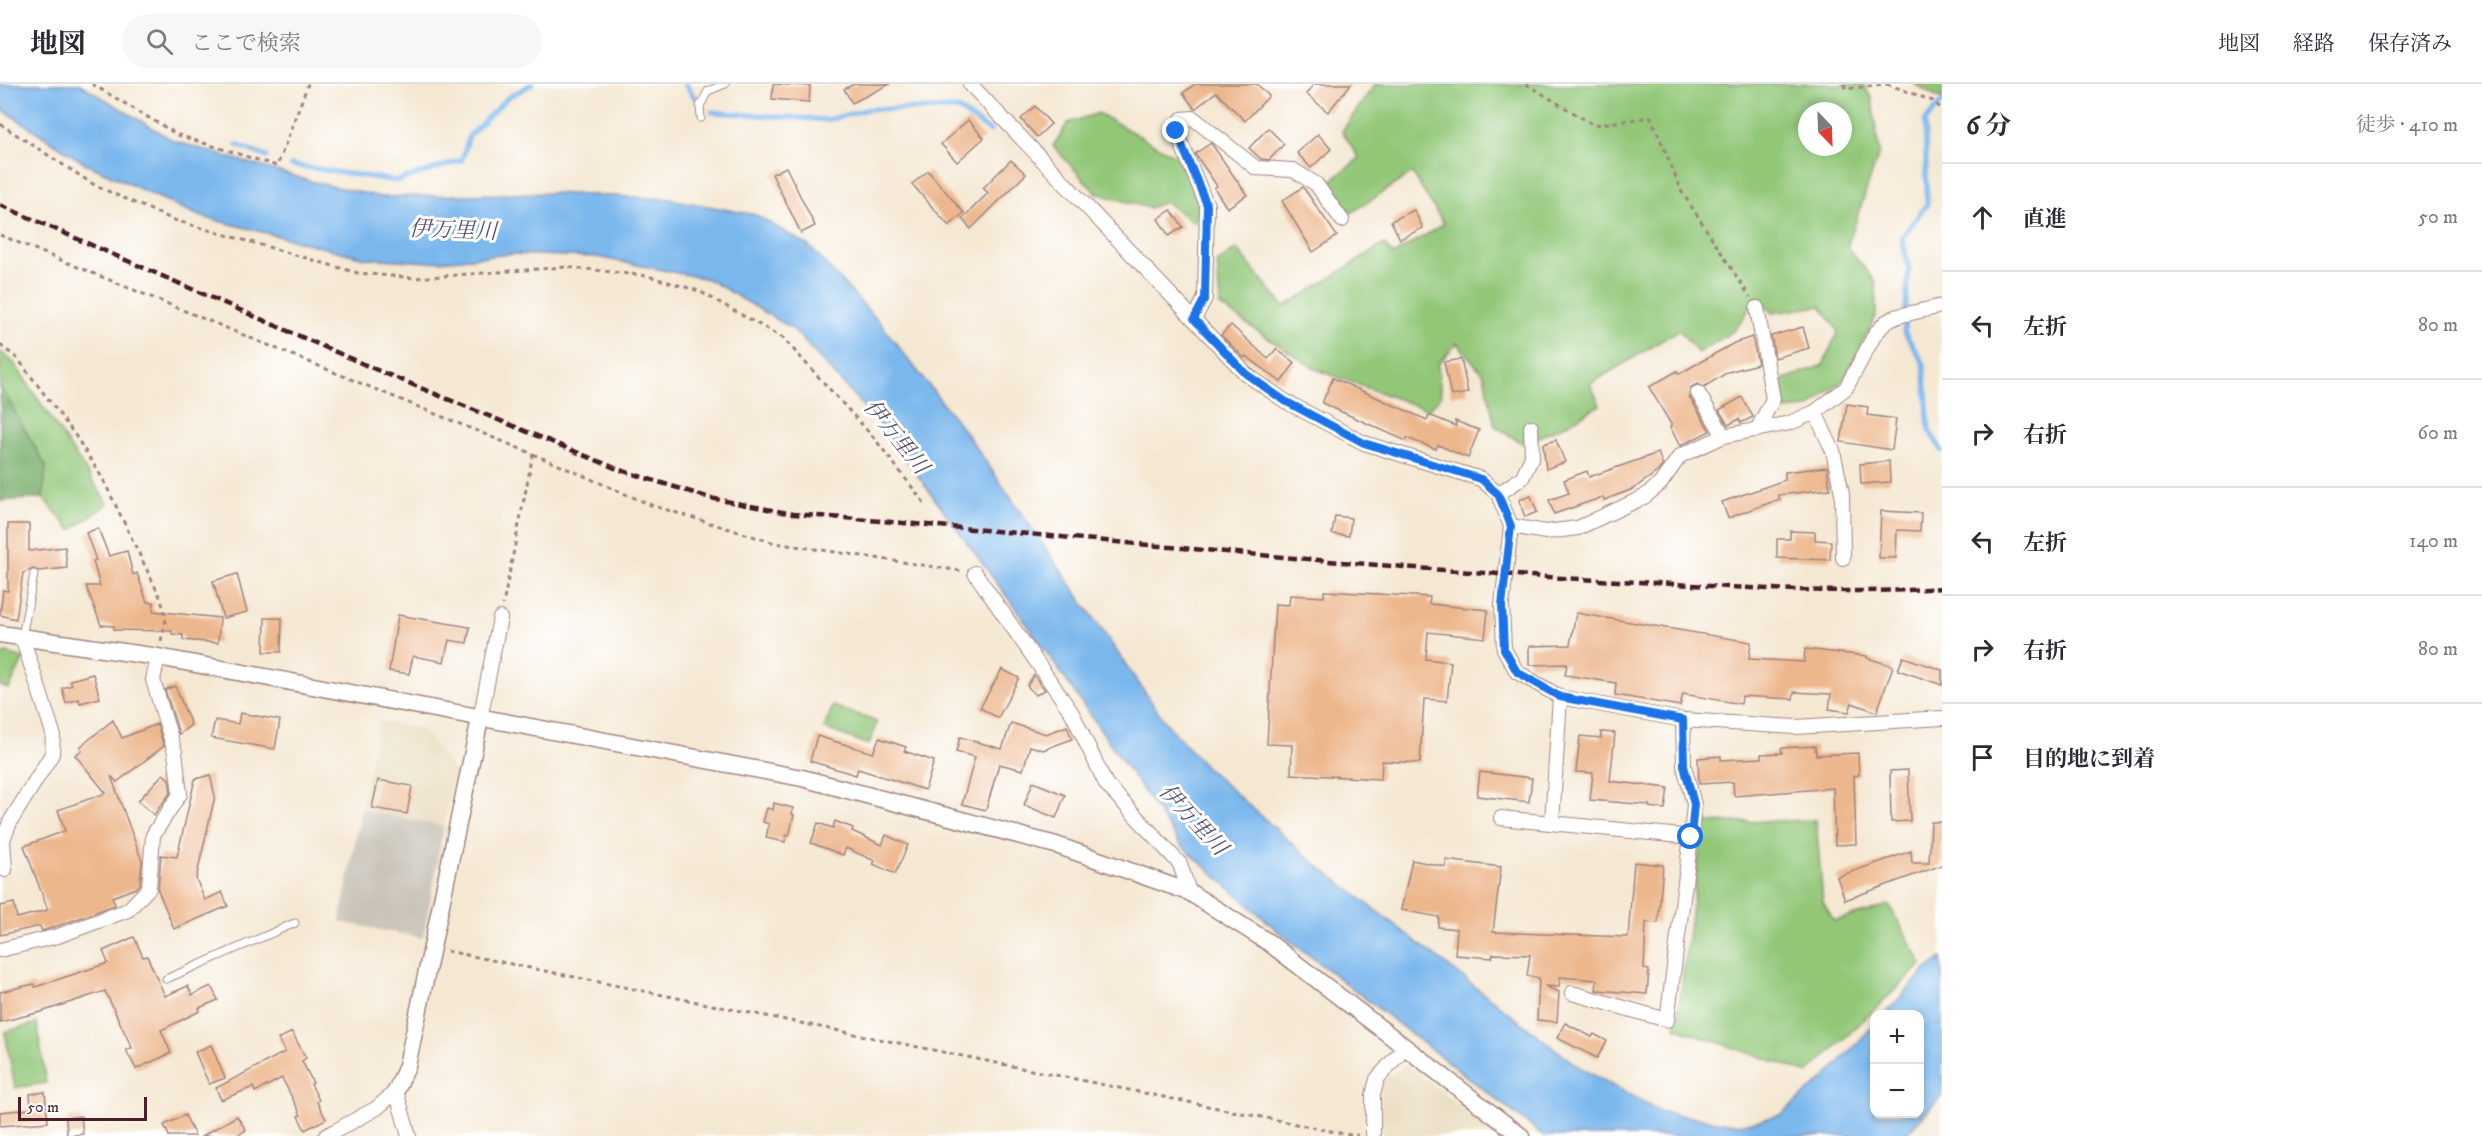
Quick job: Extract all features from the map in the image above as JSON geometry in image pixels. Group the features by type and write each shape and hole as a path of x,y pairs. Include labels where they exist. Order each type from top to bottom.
{"street":[{"path":"970,84 1246,374 1285,401 1364,443 1481,479 1498,494 1511,526 1502,605 1504,649 1517,672 1560,697 1683,720 1796,727 1942,718"},
{"path":"1194,319 1205,298 1207,205 1176,131 1182,119 1193,118 1256,168 1293,170 1316,184 1342,220"},
{"path":"1511,526 1546,532 1578,528 1644,497 1660,484 1680,456 1724,436 1790,423 1815,412 1846,388 1875,334 1886,322 1898,316 1942,306"},
{"path":"1757,308 1773,399 1757,430"},
{"path":"1698,393 1724,436"},
{"path":"1815,412 1833,451 1842,493 1843,558"},
{"path":"1498,494 1522,478 1532,457 1531,427"},
{"path":"975,573 1072,712 1106,784 1180,864 1189,892"},
{"path":"326,1136 377,1108 396,1091 407,1066 500,618"},
{"path":"0,634 158,657 801,778 1056,845 1189,892 1268,942 1521,1136"},
{"path":"5,870 3,840 10,822 52,754 53,734 22,637"},
{"path":"0,950 58,936 128,910 150,888 153,835 180,794 175,752 153,680 158,657"},
{"path":"1552,823 1560,697"},
{"path":"1572,993 1667,1020 1694,804 1684,766 1683,720"},
{"path":"1501,818 1691,837"},
{"path":"1373,1134 1372,1095 1377,1080 1404,1048"},
{"path":"396,1091 409,1136"}],"lane":[{"path":"701,118 700,106 708,91 725,84"},
{"path":"22,637 34,574"},
{"path":"166,978 295,923"}],"path":[{"path":"92,84 178,135 277,166 308,84"},
{"path":"1526,84 1594,125 1652,117 1682,192 1757,308"},
{"path":"1844,84 1846,89 1887,84 1933,101 1942,109"},
{"path":"0,124 96,186 174,220 358,273 415,278 566,267 648,276 699,291 783,338 875,439 926,504"},
{"path":"0,236 533,454 651,505 775,543 975,573"},
{"path":"0,345 18,359 75,435 103,479 161,599 166,619 158,657"},
{"path":"500,618 533,454"},
{"path":"431,948 1350,1135 1373,1134"}],"shaded area":[{"path":"378,721 422,729 455,772 444,826 361,810"},
{"path":"361,810 444,826 423,938 340,922"},
{"path":"1406,1064 1497,1136 1382,1136 1381,1083"}],"green space":[{"path":"1375,84 1863,84 1872,99 1879,153 1847,247 1876,282 1876,316 1843,380 1808,408 1785,410 1780,381 1823,365 1838,331 1821,306 1772,313 1757,297 1735,330 1698,353 1679,330 1590,384 1600,405 1565,425 1523,444 1495,426 1484,375 1457,343 1438,364 1441,396 1428,410 1315,369 1220,306 1217,262 1237,249 1284,307 1384,244 1393,255 1444,224 1412,173 1351,213 1327,184 1359,158 1342,131"},
{"path":"1914,84 1942,84 1942,99"},
{"path":"1098,113 1177,157 1202,209 1194,223 1166,202 1149,208 1096,193 1053,146 1068,123"},
{"path":"0,351 14,363 108,504 71,530 43,498 46,466 0,386"},
{"path":"0,386 46,467 43,498 0,501"},
{"path":"6,653 24,658 9,689 0,686 0,656"},
{"path":"833,706 877,722 869,745 824,728"},
{"path":"1816,820 1823,902 1834,921 1889,905 1922,964 1874,1010 1870,1010 1870,1014 1808,1073 1676,1028 1703,823"},
{"path":"37,1023 46,1083 15,1088 5,1032"}],"water":[{"name":"伊万里川","path":"0,84 80,84 174,141 314,182 381,197 553,193 669,199 756,215 809,246 880,323 966,433 1166,723 1208,769 1312,861 1579,1067 1662,1112 1739,1125 1780,1115 1825,1078 1870,1029 1870,1118 1921,1118 1904,1136 1544,1136 1280,933 1181,845 1022,617 882,427 793,329 708,279 597,257 510,254 430,262 365,258 199,216 86,164 0,108"},
{"path":"1942,958 1942,1095 1924,1114 1924,1010 1889,1010 1926,970"}],"building":[{"path":"773,84 810,86 809,102 772,99"},
{"path":"854,84 890,84 852,103 844,89"},
{"path":"1195,84 1257,84 1269,96 1245,121 1216,92 1195,109 1183,93"},
{"path":"1314,84 1351,84 1328,112 1306,94"},
{"path":"1035,106 1051,124 1037,137 1021,119"},
{"path":"968,120 984,138 957,162 941,144"},
{"path":"1268,128 1284,144 1269,160 1261,159 1249,148"},
{"path":"1318,134 1331,149 1311,168 1297,153"},
{"path":"1211,143 1247,195 1227,208 1214,188 1217,186 1195,154"},
{"path":"1011,160 1026,174 971,229 962,219 988,193 983,188"},
{"path":"786,167 815,226 801,233 772,174"},
{"path":"928,171 964,213 949,226 912,184"},
{"path":"1303,187 1337,236 1313,252 1282,201"},
{"path":"1171,210 1183,227 1169,236 1158,219"},
{"path":"1414,210 1423,228 1400,239 1391,221"},
{"path":"1231,325 1268,359 1276,349 1295,363 1281,382 1246,356 1244,358 1221,335"},
{"path":"1803,327 1809,348 1775,358 1771,336"},
{"path":"1752,337 1758,364 1728,372 1704,387 1697,384 1690,388 1689,396 1710,431 1680,446 1670,427 1672,426 1649,387 1677,371 1679,374 1734,343"},
{"path":"1461,359 1468,393 1451,396 1444,362"},
{"path":"1333,378 1427,420 1429,415 1456,426 1455,421 1479,430 1468,458 1438,445 1436,449 1407,438 1406,441 1322,403"},
{"path":"1742,397 1753,417 1741,423 1739,419 1728,425 1719,410"},
{"path":"1847,404 1868,407 1867,415 1896,419 1892,450 1841,442"},
{"path":"1556,440 1565,462 1546,469 1543,444"},
{"path":"1658,453 1663,465 1633,489 1554,514 1549,500 1569,493 1564,480 1587,471 1589,477"},
{"path":"1889,461 1890,482 1861,484 1860,464"},
{"path":"1827,467 1830,489 1778,495 1780,499 1728,518 1722,502 1785,480 1785,472"},
{"path":"1531,496 1537,512 1525,517 1519,500"},
{"path":"1881,511 1921,513 1920,531 1897,530 1896,558 1879,558"},
{"path":"1335,516 1351,518 1349,536 1332,534"},
{"path":"8,524 29,524 29,551 65,547 67,568 39,571 33,569 23,573 16,619 0,615 3,590 8,591"},
{"path":"98,528 109,556 127,551 133,575 137,573 147,602 154,602 153,611 220,618 218,643 183,640 183,635 172,634 172,631 114,630 114,626 101,625 86,586 100,586 93,561 96,560 86,533"},
{"path":"1790,531 1815,532 1815,540 1831,541 1830,560 1777,558 1777,539 1790,539"},
{"path":"237,574 247,612 223,618 213,581"},
{"path":"1324,591 1430,597 1429,604 1488,610 1485,638 1428,632 1426,659 1451,662 1447,701 1424,699 1420,763 1382,761 1381,779 1291,774 1292,745 1267,744 1275,604 1289,605 1290,595 1324,597"},
{"path":"1576,613 1751,642 1749,659 1804,662 1805,649 1867,656 1867,658 1893,666 1877,712 1852,703 1849,712 1829,709 1831,694 1794,692 1793,699 1742,696 1741,704 1683,694 1680,706 1615,695 1616,683 1565,675 1567,664 1529,665 1529,646 1570,645"},
{"path":"398,615 470,627 467,643 449,640 444,662 413,656 409,674 389,671"},
{"path":"265,618 282,618 281,652 264,652"},
{"path":"1903,657 1942,670 1942,685 1898,670"},
{"path":"1002,669 1019,678 998,718 980,708"},
{"path":"93,674 100,698 80,703 79,699 66,703 62,688 72,685 70,680"},
{"path":"1034,675 1045,690 1036,695 1027,686"},
{"path":"175,686 191,725 179,734 165,690"},
{"path":"240,713 280,720 275,749 211,738 215,720 238,724"},
{"path":"113,720 122,738 157,724 164,746 117,782 111,776 142,861 140,884 136,888 112,897 115,905 55,927 42,931 40,926 0,935 0,906 14,903 17,918 48,910 24,846 65,831 58,810 106,793 75,755 82,750 80,747"},
{"path":"1011,723 1046,734 1067,726 1072,739 1043,750 1030,746 1023,770 999,764 986,810 962,804 975,757 956,752 960,737 1002,749"},
{"path":"1601,732 1615,733 1610,781 1668,788 1665,809 1649,807 1649,805 1590,800 1593,773 1576,772 1580,736 1601,738"},
{"path":"817,736 873,753 879,738 906,747 904,751 934,761 925,790 858,769 856,775 810,761"},
{"path":"1815,746 1816,755 1858,753 1859,775 1854,776 1856,844 1835,845 1833,788 1734,796 1733,782 1699,784 1698,758 1721,756 1721,760 1761,758 1761,754 1782,753 1781,748"},
{"path":"1908,770 1910,821 1891,822 1890,771"},
{"path":"1480,772 1532,778 1529,802 1477,796"},
{"path":"163,774 169,779 171,792 154,815 138,801"},
{"path":"210,775 215,796 196,879 205,900 222,892 228,906 174,929 158,890 161,855 177,857 195,779"},
{"path":"378,780 412,786 407,814 372,808"},
{"path":"1033,782 1065,795 1056,818 1024,805"},
{"path":"774,803 793,808 792,814 794,815 789,836 786,835 785,842 766,838 769,824 763,822 767,808 773,810"},
{"path":"835,821 853,828 852,831 882,845 886,835 908,845 895,874 873,864 875,861 846,848 843,855 811,843 818,823 833,828"},
{"path":"1931,822 1942,822 1942,865 1845,900 1837,877 1911,851 1912,863 1929,863"},
{"path":"1412,860 1446,867 1446,860 1501,867 1493,932 1628,937 1634,862 1663,865 1658,923 1646,922 1644,969 1649,970 1647,994 1596,990 1597,980 1560,977 1559,987 1545,986 1559,992 1557,1022 1537,1020 1539,978 1527,976 1530,955 1493,954 1492,958 1455,955 1457,929 1438,927 1439,917 1401,910"},
{"path":"134,937 143,957 147,956 165,996 188,986 192,995 211,986 218,1000 161,1030 171,1053 136,1069 126,1050 132,1048 105,991 41,1012 0,1022 0,992 34,984 35,987 108,963 103,951"},
{"path":"1565,1023 1592,1037 1594,1034 1607,1041 1597,1058 1557,1038"},
{"path":"292,1032 306,1058 302,1061 313,1083 311,1084 319,1100 317,1102 326,1119 305,1130 298,1116 301,1115 282,1078 255,1092 253,1087 221,1100 216,1088 285,1052 278,1039"},
{"path":"211,1045 225,1078 209,1084 195,1052"},
{"path":"45,1092 48,1122 0,1126 0,1112 31,1109 30,1094"},
{"path":"185,1115 195,1136 169,1136 164,1125"},
{"path":"81,1116 83,1134 67,1136 66,1118"},
{"path":"237,1116 246,1130 236,1136 202,1136"}],"waterway":[{"path":"291,165 397,181 462,160 469,136 507,98 532,84"},
{"path":"685,84 695,98"},
{"path":"1942,102 1925,121 1927,204 1902,237 1909,270 1904,331 1924,364 1929,430 1942,451"},
{"path":"712,112 827,120 868,109 958,109 990,131"},
{"path":"237,145 267,157"}],"railway":[{"path":"0,205 377,370 620,470 710,498 793,514 1411,568 1780,589 1861,591 1942,588"}],"route":[{"path":"1176,131 1207,205 1205,298 1194,319 1246,374 1285,401 1364,443 1481,479 1498,494 1511,526 1502,605 1504,649 1517,672 1560,697 1683,720 1684,766 1694,804 1691,837"}]}
